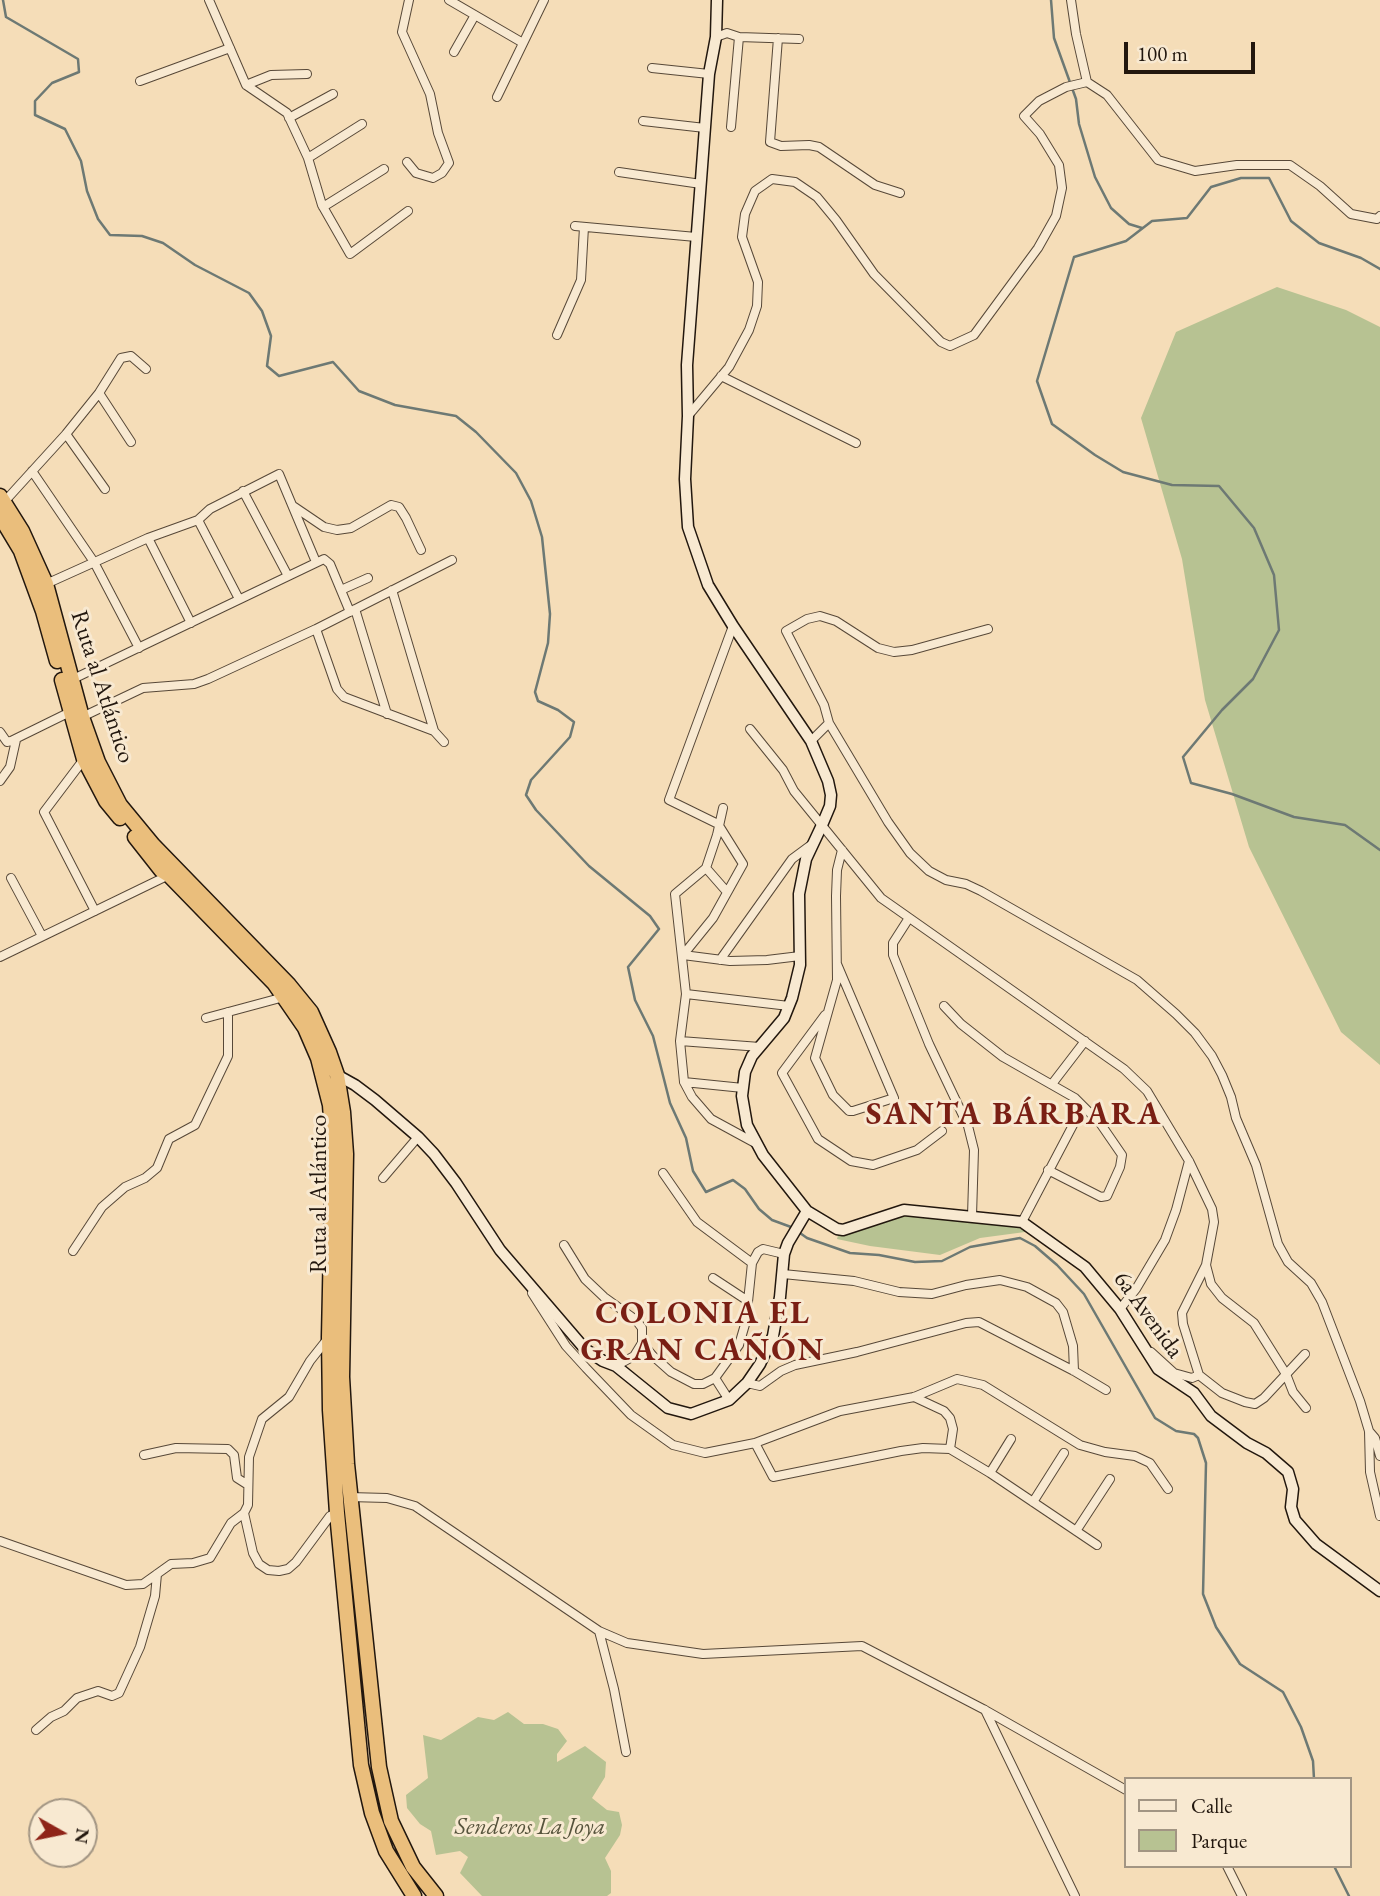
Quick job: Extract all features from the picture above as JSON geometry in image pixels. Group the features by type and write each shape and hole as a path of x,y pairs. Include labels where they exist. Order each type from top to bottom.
{"highway":[{"name":"Ruta al Atlántico","path":"2,499 22,531 46,584 71,680 85,759 106,801 161,870 233,939 285,997 305,1028 318,1058 330,1105 333,1186 330,1410 361,1765 372,1813 386,1850 414,1896"},
{"name":"Ruta al Atlántico","path":"0,516 22,551 76,715 120,805 153,845 289,985 311,1012 337,1075 346,1154 342,1377 349,1497 379,1767 391,1821 413,1867 436,1896"}],"street":[{"path":"209,0 246,85 287,113 308,158 323,207 350,254 408,211"},
{"path":"407,162 416,173 433,178 442,173 449,163 438,133 430,94 402,32 409,0"},
{"path":"449,0 523,43"},
{"path":"497,97 544,0"},
{"path":"684,1082 743,1088 745,1072 752,1056 784,1018 800,965 799,894 806,859 830,806 831,795 811,741 733,626 708,584 688,527 685,479 687,365 717,0"},
{"path":"1071,0 1087,82 1107,95 1158,160 1195,171 1237,165 1290,165 1320,186 1352,214 1377,219 1380,216"},
{"path":"454,52 475,15"},
{"path":"716,37 727,33 739,37 799,39"},
{"path":"731,127 739,37"},
{"path":"778,38 770,142 780,146 809,145 819,148 875,185 901,193"},
{"path":"140,81 230,48"},
{"path":"652,68 709,74"},
{"path":"246,85 271,75 307,74"},
{"path":"688,416 721,376 749,330 758,306 758,282 742,237 746,214 755,191 772,179 795,182 817,197 874,274 941,342 950,346 974,335 1038,248 1056,216 1062,188 1059,165 1040,134 1024,116 1039,101 1066,87 1087,82"},
{"path":"289,118 333,93"},
{"path":"643,121 705,128"},
{"path":"308,158 362,124"},
{"path":"323,207 384,169"},
{"path":"619,172 701,184"},
{"path":"557,335 581,280 579,227 696,237"},
{"path":"2,499 66,434 99,393 121,358 131,356 146,369"},
{"path":"721,376 856,443"},
{"path":"99,393 131,442"},
{"path":"66,434 104,489"},
{"path":"32,471 94,562 139,648"},
{"path":"46,584 148,538 198,520 210,509 279,474 316,562"},
{"path":"243,491 288,576"},
{"path":"293,506 324,527 337,530 351,528 391,505 399,507 421,550"},
{"path":"198,520 240,599"},
{"path":"148,538 191,622"},
{"path":"71,680 324,559 330,564 352,610 387,714"},
{"path":"0,732 6,741 16,740 40,726 76,715 143,688 194,684 208,679 316,629 452,560"},
{"path":"341,590 368,578"},
{"path":"392,590 434,731 444,742"},
{"path":"988,629 912,650 894,652 878,648 836,621 820,615 786,631 824,705 830,723 888,822 910,853 929,871 946,880 967,884 981,891 1137,980 1161,999 1195,1033 1222,1075 1231,1097 1236,1118 1256,1165 1279,1244 1288,1262 1311,1283 1326,1312 1380,1456"},
{"path":"683,955 713,918 743,864 718,824 669,800 733,626"},
{"path":"316,629 337,689 344,696 434,731"},
{"path":"811,741 830,723"},
{"path":"750,729 783,770 794,791 881,898 1124,1069 1147,1091 1189,1161 1212,1209 1214,1222 1206,1265 1182,1313 1182,1324 1199,1375 1222,1393 1255,1404 1264,1398 1305,1354"},
{"path":"0,781 10,767 16,740"},
{"path":"85,759 44,812 95,911"},
{"path":"723,808 705,868 675,894 686,994 680,1041 684,1082 692,1097 711,1119 757,1144"},
{"path":"720,960 792,859 813,844"},
{"path":"837,964 894,1098 849,1111 833,1095 816,1058 835,991 837,870 842,850"},
{"path":"705,868 727,892"},
{"path":"0,957 169,875"},
{"path":"11,878 42,936"},
{"path":"909,918 893,943 893,955 929,1044 968,1126 974,1150 972,1216"},
{"path":"683,955 720,960 767,960 800,956"},
{"path":"686,994 789,1006"},
{"path":"206,1018 285,997"},
{"path":"944,1006 961,1024 1003,1057 1052,1084 1087,1109 1122,1155 1120,1167 1107,1196 1101,1197 1048,1170"},
{"path":"829,1010 782,1073 818,1139 851,1161 873,1166 917,1150 942,1131"},
{"path":"73,1251 102,1207 125,1187 145,1178 157,1167 169,1139 195,1125 207,1105 228,1056 228,1012"},
{"path":"680,1041 760,1047"},
{"path":"1052,1084 1085,1041"},
{"path":"337,1075 355,1085 418,1137 456,1183 566,1346 631,1415 673,1445 705,1453 755,1443 840,1410 914,1397 957,1379 983,1385 1080,1445 1135,1456 1150,1463 1168,1489"},
{"name":"6a Avenida","path":"743,1088 747,1125 757,1144 806,1214 843,1230 898,1210 1022,1222 1085,1267 1119,1309 1158,1370 1194,1393 1211,1416 1247,1443 1266,1453 1288,1472 1293,1489 1291,1507 1294,1520 1316,1544 1380,1591"},
{"path":"1022,1222 1073,1125"},
{"path":"383,1178 418,1137"},
{"path":"1119,1309 1136,1289 1165,1240 1189,1161"},
{"path":"663,1173 697,1222 752,1263"},
{"path":"522,1279 585,1349 616,1366 668,1408 691,1414 729,1400 747,1383 760,1364 773,1336 786,1248 806,1214"},
{"path":"564,1245 585,1279 642,1328 642,1343 634,1356 616,1366"},
{"path":"642,1343 671,1373 694,1384 703,1384 715,1378 738,1345 746,1321 752,1263 759,1249 786,1248"},
{"path":"1206,1265 1211,1284 1222,1298 1254,1323 1286,1374 1293,1392 1306,1408"},
{"path":"783,1274 854,1280 899,1292 932,1294 1000,1280 1020,1284 1056,1303 1063,1312 1073,1346 1074,1371"},
{"path":"713,1278 748,1301"},
{"path":"747,1383 760,1386 795,1365 979,1322 1106,1390"},
{"path":"329,1337 289,1397 262,1419 249,1457 250,1496 244,1513 253,1553 259,1564 268,1570 288,1569 330,1516 337,1513"},
{"path":"1139,1341 1174,1373 1192,1378 1199,1375"},
{"path":"715,1378 729,1400"},
{"path":"914,1397 944,1411 950,1418 953,1429 950,1449"},
{"path":"1369,1430 1370,1472 1380,1516"},
{"path":"990,1473 1011,1439"},
{"path":"755,1443 773,1478 923,1447 950,1449 1097,1545"},
{"path":"144,1455 176,1448 228,1450 234,1455 237,1478 248,1485"},
{"path":"1033,1502 1064,1453"},
{"path":"1076,1531 1110,1479"},
{"path":"349,1497 387,1498 415,1506 598,1631 627,1643 703,1654 862,1646 985,1710 1124,1789"},
{"path":"0,1541 126,1585 143,1584 171,1564 193,1563 210,1558 231,1523 244,1513"},
{"path":"36,1730 51,1717 64,1711 77,1698 98,1691 112,1696 119,1693 141,1647 155,1596 157,1574"},
{"path":"598,1631 614,1689 626,1752"},
{"path":"985,1710 1075,1896"},
{"path":"1228,1868 1242,1896"}],"green space":[{"path":"1277,287 1346,310 1380,327 1380,1065 1341,1032 1249,847 1205,700 1182,559 1141,418 1176,332"},
{"path":"905,1211 1024,1227 1025,1232 980,1238 940,1255 837,1239 839,1232"},
{"name":"Senderos La Joya","path":"508,1712 524,1724 543,1724 558,1729 567,1741 557,1754 557,1762 585,1746 606,1762 605,1777 592,1798 607,1810 619,1812 622,1825 620,1835 605,1858 611,1871 611,1893 607,1896 482,1896 460,1873 468,1857 460,1851 436,1855 431,1831 420,1824 407,1808 406,1795 428,1778 423,1735 441,1740 478,1717 494,1720"}],"waterway":[{"path":"3,0 6,17 78,59 79,72 52,83 35,101 35,115 65,129 81,161 87,191 98,219 110,235 142,236 163,243 195,265 249,293 262,311 271,336 267,366 279,376 333,362 359,391 395,405 456,416 476,432 516,473 531,501 542,537 550,614 548,643 535,692 538,701 558,710 574,722 570,737 531,780 526,795 536,810 589,866 650,916 659,929 628,967 635,1000 653,1036 670,1103 686,1138 693,1171 706,1192 733,1180 745,1189 759,1209 772,1220 791,1227"},
{"path":"1051,0 1054,38 1076,99 1079,124 1095,177 1111,208 1129,224 1142,228"},
{"path":"1380,269 1361,258 1319,243 1291,221 1269,178 1241,178 1211,187 1187,218 1152,221 1126,241 1074,257 1037,381 1052,424 1123,472 1172,485 1219,486 1254,528 1274,575 1279,630 1253,679 1222,710 1183,757 1191,783 1232,794 1294,817 1345,825 1380,850"},
{"path":"800,1233 850,1253 915,1262 942,1261 970,1247 1020,1238 1035,1246 1057,1265 1084,1294 1155,1418 1176,1431 1194,1434 1198,1438 1206,1463 1203,1594 1216,1627 1240,1664 1283,1692 1301,1727 1313,1761 1314,1777"},
{"path":"1335,1868 1349,1896"}],"district":[{"name":"SANTA BÁRBARA","path":"1014,1115"},
{"name":"COLONIA EL GRAN CAÑÓN","path":"703,1332"}]}
